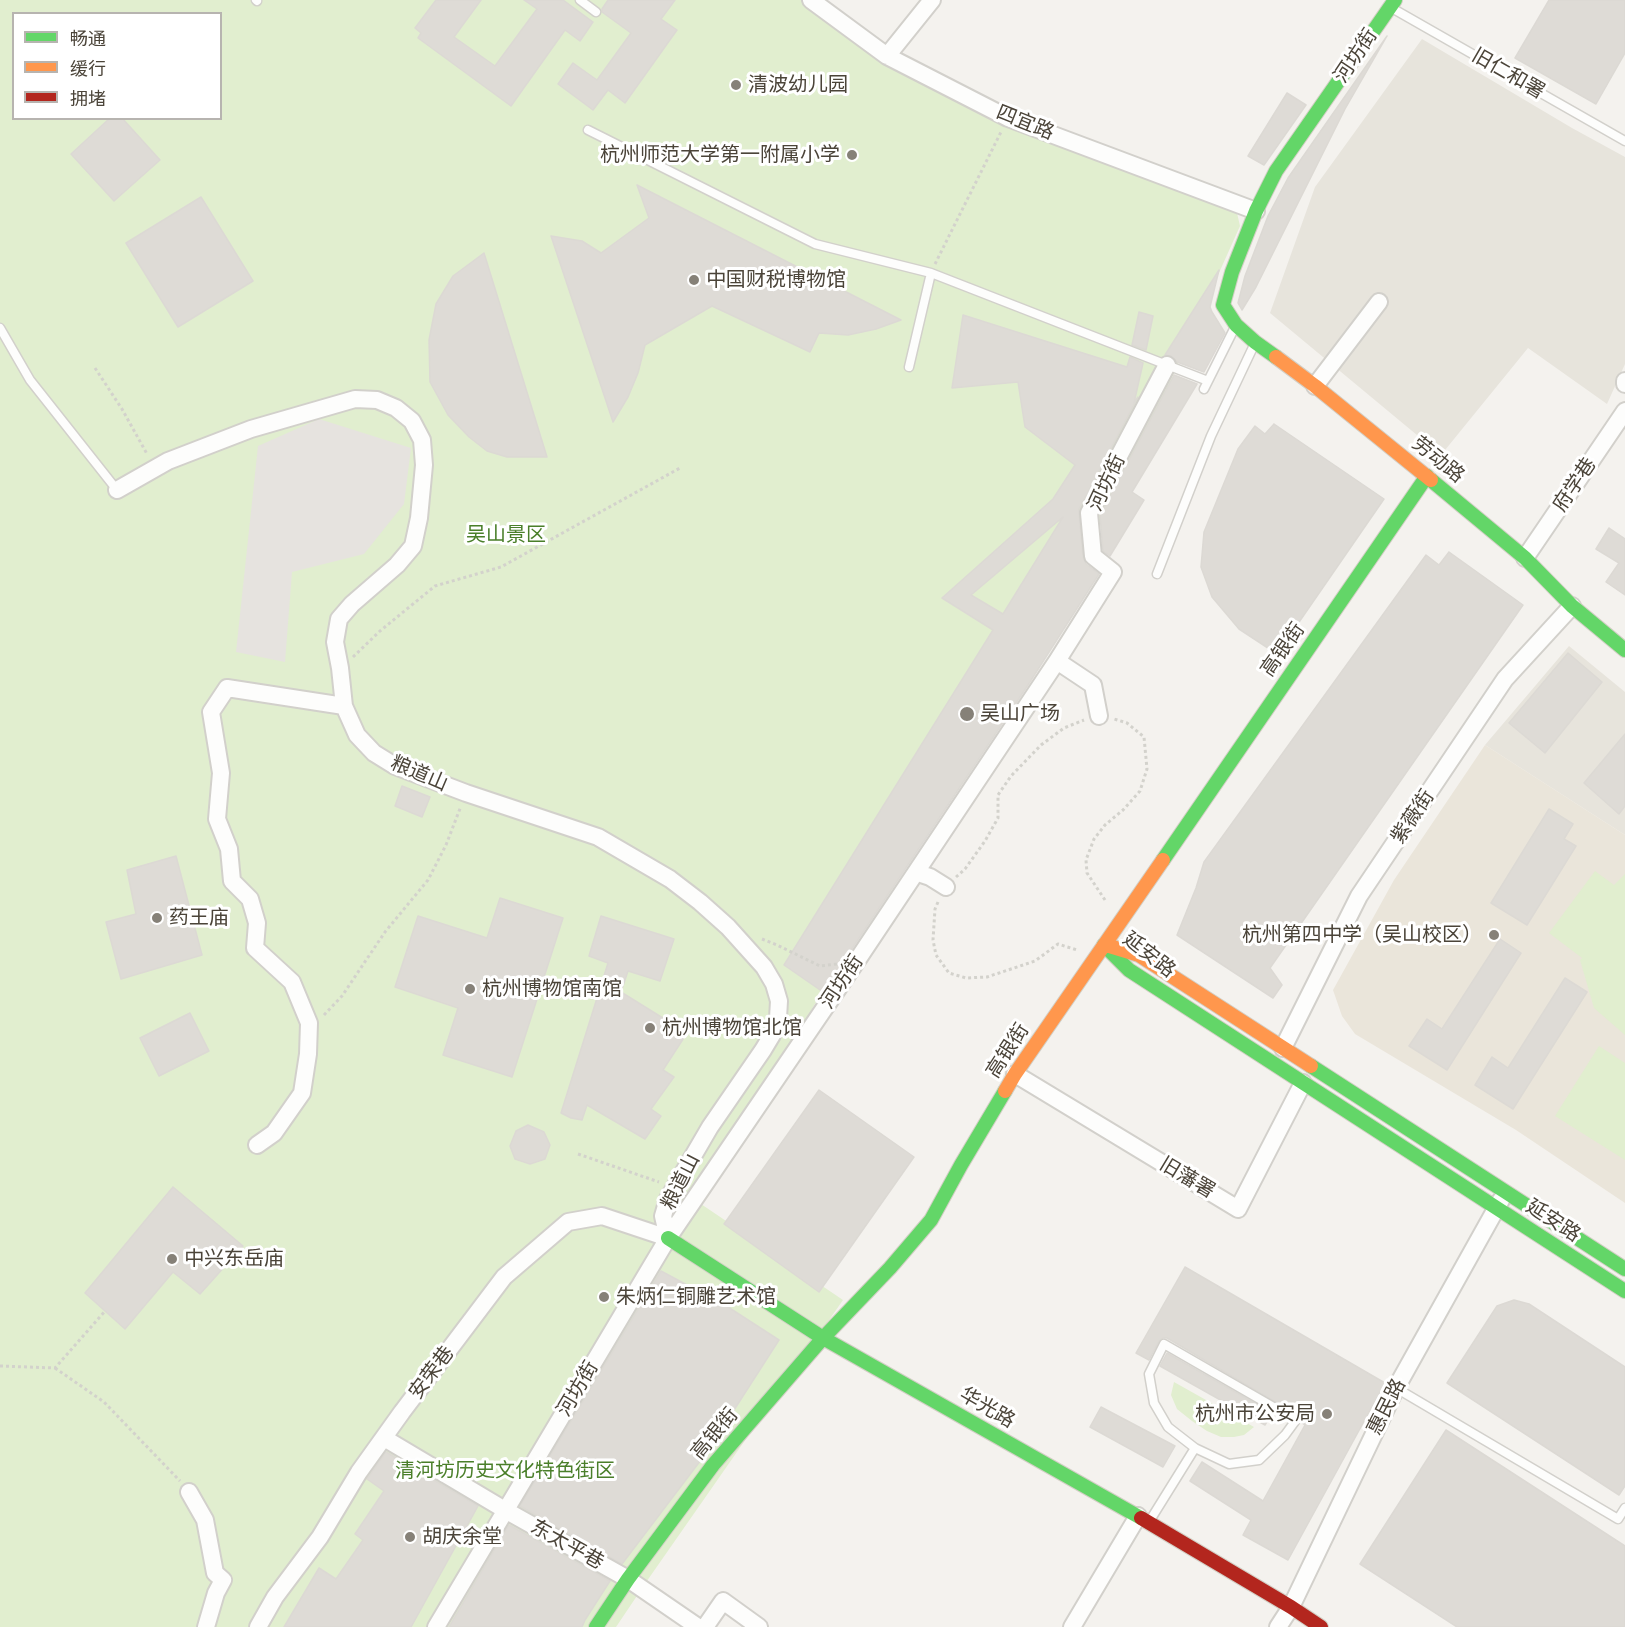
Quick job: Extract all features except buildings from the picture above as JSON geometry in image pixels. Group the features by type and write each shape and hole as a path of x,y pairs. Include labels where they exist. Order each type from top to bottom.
{"street":[{"name":"四宜路","path":"811,0 887,56 1008,118 1256,211"},
{"path":"887,56 932,0"},
{"name":"河坊街","path":"1223,305 1232,272 1256,211 1276,171 1392,3"},
{"path":"1315,386 1379,302"},
{"name":"劳动路","path":"1223,305 1236,325 1255,342 1315,386 1427,476 1525,558 1572,606 1625,650"},
{"name":"河坊街","path":"436,1627 668,1238 1057,662 1113,572 1093,556 1089,513 1167,365"},
{"name":"粮道山","path":"117,490 168,460 251,429 355,399 377,400 396,408 412,421 422,440 424,465 419,518 412,546 397,565 352,604 339,619 335,642 344,706 357,735 374,753 395,766 465,794 598,837 670,879 728,927 764,968 774,984 779,1001 778,1018 772,1035 710,1127 668,1198 663,1216 668,1238"},
{"name":"府学巷","path":"1525,558 1625,411"},
{"name":"高银街","path":"597,1627 628,1579 713,1465 931,1220 1015,1074 1427,476"},
{"name":"紫薇街","path":"1283,1048 1359,896 1505,679 1572,606"},
{"path":"1057,662 1093,685 1099,716"},
{"path":"257,1145 274,1133 302,1093 308,1054 309,1023 292,982 255,948 257,923 250,899 232,881 229,849 217,819 221,772 211,712 227,688 344,706"},
{"path":"921,874 946,887"},
{"name":"延安路","path":"1104,945 1139,955 1625,1269"},
{"name":"延安路","path":"1104,945 1129,970 1625,1290"},
{"name":"旧藩署","path":"1015,1074 1238,1209 1303,1083"},
{"name":"惠民路","path":"1278,1627 1291,1607 1396,1388 1505,1192"},
{"name":"安荣巷","path":"258,1627 275,1597 320,1537 359,1472 504,1277 568,1221 602,1216 668,1238"},
{"name":"华光路","path":"668,1238 824,1338 1144,1519 1321,1627"},
{"name":"东太平巷","path":"384,1437 505,1510 628,1579 698,1627"},
{"path":"189,1492 205,1520 215,1573 223,1580 216,1593 206,1627"},
{"path":"1072,1627 1144,1519"},
{"path":"705,1627 723,1601 759,1627"}],"lane":[{"path":"580,0 596,12"},
{"name":"旧仁和署","path":"1392,3 1625,141"},
{"path":"588,130 815,244 931,273 1167,365 1206,385 1236,325"},
{"path":"909,367 931,273"},
{"path":"0,328 30,380 117,490"},
{"path":"1158,574 1211,436 1255,342"},
{"path":"1164,1344 1296,1420 1285,1435 1259,1460 1228,1464 1195,1448 1168,1427 1154,1403 1149,1374 1164,1344"},
{"path":"1396,1388 1618,1519 1625,1508"},
{"path":"1144,1519 1195,1448"}],"path":[{"path":"931,273 1008,118"},
{"path":"95,368 122,409 155,469"},
{"path":"340,668 380,631 435,586 501,567 680,468"},
{"path":"1077,950 1058,944 1035,961 987,977 966,978 950,973 936,955 933,940 935,909 946,887 965,869 985,841 998,818 998,795 1011,776 1041,745 1064,728 1099,716 1127,723 1144,737 1147,769 1140,791 1123,810 1104,825 1094,839 1086,860 1087,873 1105,900"},
{"path":"309,1030 342,996 385,932 428,880 446,845 465,794"},
{"path":"758,938 820,966 843,963"},
{"path":"578,1155 675,1188"},
{"path":"55,1368 105,1311"},
{"path":"0,1366 55,1368 104,1402 189,1492"}],"shaded area":[{"path":"1422,39 1625,157 1625,364 1607,404 1528,348 1441,455 1270,313 1315,187"},
{"path":"319,419 411,448 404,504 364,554 292,572 285,662 236,652 258,446"},
{"path":"1569,646 1625,692 1625,835 1485,745"},
{"name":"杭州第四中学（吴山校区）","path":"1485,745 1625,835 1625,1203 1516,1130 1355,1034 1342,1016 1333,990 1394,880"}],"green space":[{"name":"吴山景区","path":"0,0 814,0 950,95 1234,200 1240,226 1132,467 698,1202 843,1300 616,1627 0,1627"},
{"path":"1595,871 1614,885 1625,874 1625,1035 1594,1008 1580,960 1582,958 1549,933"},
{"path":"1599,1046 1625,1063 1625,1160 1555,1116"},
{"path":"1174,1382 1254,1427 1244,1435 1234,1437 1221,1437 1207,1431 1177,1409 1171,1395"}],"traffic: fast":[{"path":"1276,357 1236,325 1223,305 1232,272 1256,211 1276,171 1395,0"},
{"path":"1163,860 1427,476"},
{"path":"1431,480 1525,558 1572,606 1625,650"},
{"path":"1104,945 1129,970 1625,1291"},
{"path":"1311,1066 1625,1269"},
{"path":"596,1627 628,1579 713,1465 823,1338 890,1268 931,1220 1005,1091"},
{"path":"668,1238 823,1338 1141,1518"}],"traffic: slow":[{"path":"1276,357 1431,480"},
{"path":"1005,1091 1163,860"},
{"path":"1106,945 1139,955 1311,1066"}],"traffic: jam":[{"path":"1141,1518 1321,1627"}],"place":[{"name":"清波幼儿园","path":"736,85"},
{"name":"杭州师范大学第一附属小学","path":"852,155"},
{"name":"中国财税博物馆","path":"694,280"},
{"name":"吴山广场","path":"967,714"},
{"name":"药王庙","path":"157,918"},
{"name":"杭州第四中学（吴山校区）","path":"1494,935"},
{"name":"杭州博物馆南馆","path":"470,989"},
{"name":"杭州博物馆北馆","path":"650,1028"},
{"name":"中兴东岳庙","path":"172,1259"},
{"name":"朱炳仁铜雕艺术馆","path":"604,1297"},
{"name":"杭州市公安局","path":"1327,1414"},
{"name":"胡庆余堂","path":"410,1537"}],"park label":[{"name":"清河坊历史文化特色街区","path":"505,1471"}]}
